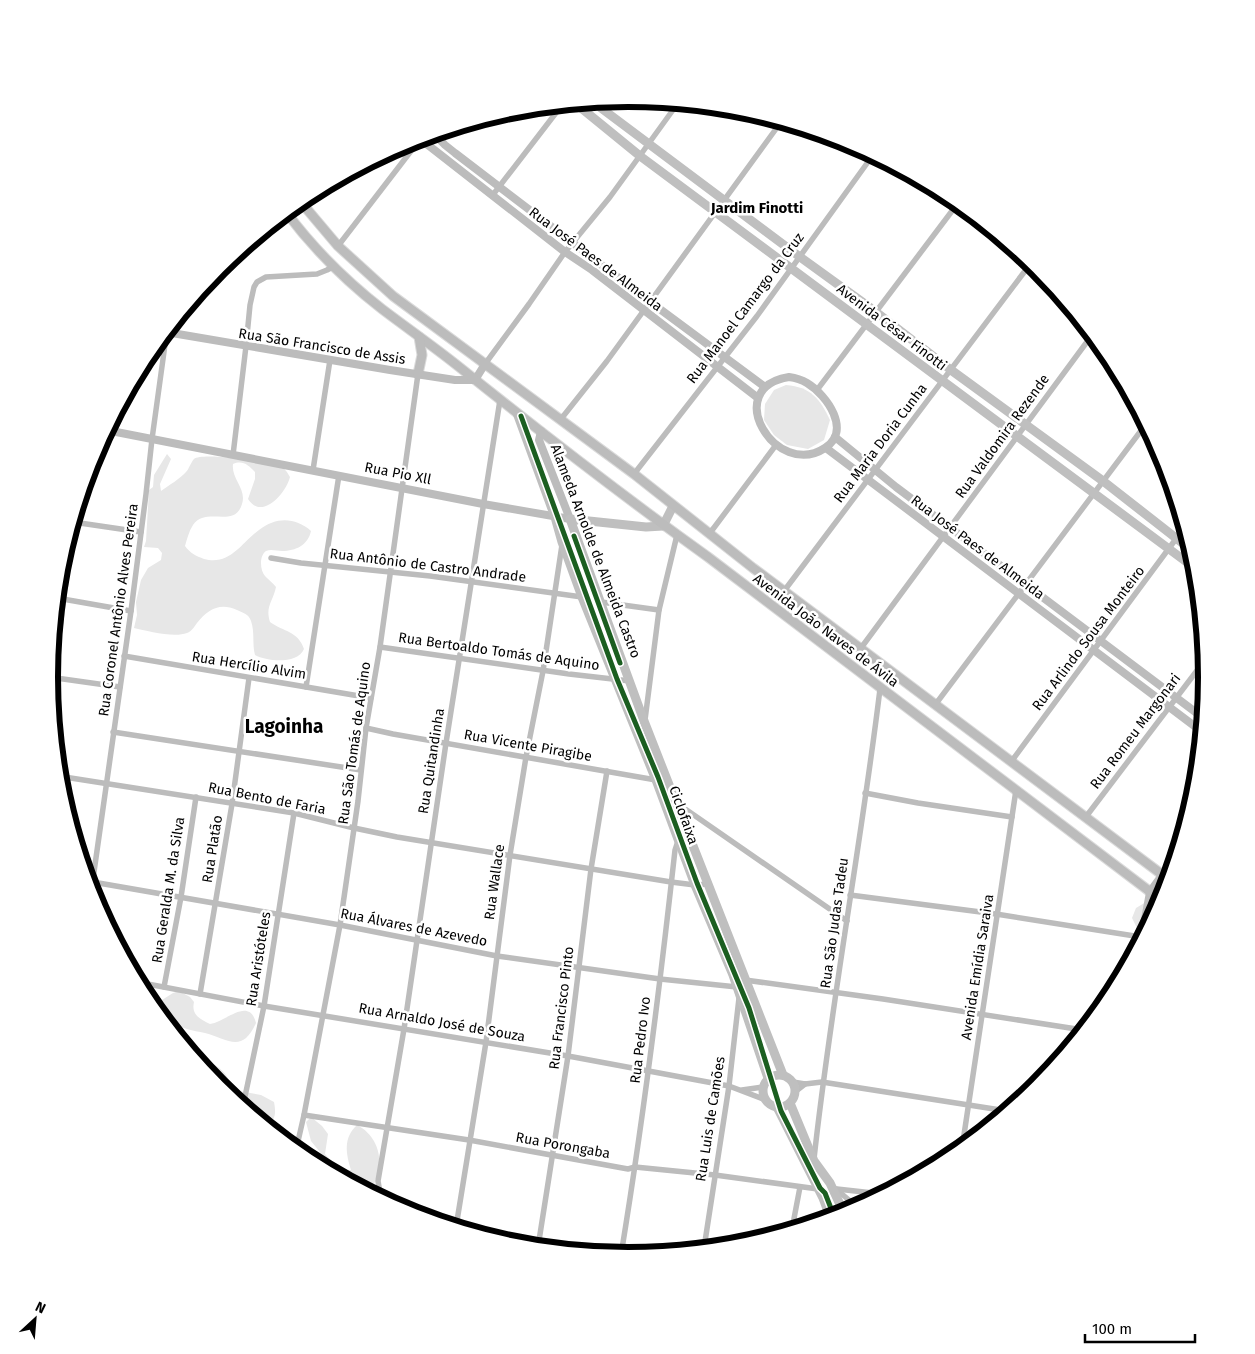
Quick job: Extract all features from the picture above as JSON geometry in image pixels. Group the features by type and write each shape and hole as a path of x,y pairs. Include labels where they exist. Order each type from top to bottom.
{"main road":[{"name":"Avenida César Finotti","path":"601,108 951,370 1103,481 1181,543"},
{"name":"Avenida César Finotti","path":"581,109 640,156 1186,562"},
{"name":"Avenida João Naves de Ávila","path":"305,207 338,246 393,296 561,419 784,591 1162,875"},
{"name":"Avenida João Naves de Ávila","path":"291,218 305,236 360,291 663,526 1154,895"},
{"path":"418,374 422,355 419,337"},
{"name":"Alameda Arnolde de Almeida Castro","path":"517,413 556,517 562,542 582,597 656,780 694,885 739,991 768,1078"},
{"path":"663,526 673,506"},
{"name":"Alameda Arnolde de Almeida Castro","path":"570,519 644,721 783,1075"},
{"name":"Rua Pio Xll","path":"570,519 646,527 663,526"},
{"path":"778,1074 783,1075 788,1077 794,1087 794,1096 790,1103 777,1107 766,1100 763,1087 768,1078 778,1074"},
{"path":"790,1103 814,1161 833,1186 841,1206"},
{"path":"777,1107 827,1211"}],"street":[{"path":"475,380 565,252 574,243 674,109"},
{"path":"492,196 557,112"},
{"path":"561,419 607,361 777,127"},
{"name":"Rua José Paes de Almeida","path":"439,139 649,301 765,387"},
{"name":"Rua José Paes de Almeida","path":"427,143 492,196 565,252 592,270 758,398"},
{"path":"338,246 412,149"},
{"name":"Rua Manoel Camargo da Cruz","path":"634,474 792,268 869,161"},
{"path":"817,390 953,210"},
{"path":"233,455 250,305 254,287 257,282 266,277 316,274 334,266"},
{"name":"Rua Maria Doria Cunha","path":"784,591 1026,269"},
{"name":"Rua São Francisco de Assis","path":"173,332 455,380 475,380"},
{"name":"Rua Valdomira Rezende","path":"861,648 1018,438 1088,341"},
{"name":"Rua Coronel Antônio Alves Pereira","path":"92,870 107,784 165,344"},
{"path":"313,470 330,360"},
{"name":"Rua São Tomás de Aquino","path":"298,1141 340,925 366,728 380,647 418,374"},
{"path":"790,377 800,379 817,390 835,414 837,429 835,437 826,448 815,453 803,455 792,453 776,444 764,432 757,416 758,398 765,387 771,382 790,377"},
{"name":"Rua Quitandinha","path":"380,1190 378,1181 404,1029 431,842 500,400"},
{"path":"935,705 1141,430"},
{"name":"Rua Pio Xll","path":"113,431 483,504 570,519"},
{"name":"Alameda Arnolde de Almeida Castro","path":"540,431 539,440 570,519"},
{"name":"Rua José Paes de Almeida","path":"835,437 875,470 1196,712"},
{"path":"710,534 776,444"},
{"name":"Rua José Paes de Almeida","path":"826,448 1195,726"},
{"path":"306,687 339,475"},
{"path":"79,523 140,532"},
{"name":"Rua Arlindo Sousa Monteiro","path":"1011,762 1179,534"},
{"path":"644,721 659,610 677,535"},
{"name":"Rua Wallace","path":"457,1221 486,1042 510,855 526,757 543,671 562,542"},
{"name":"Rua Antônio de Castro Andrade","path":"271,558 582,597"},
{"path":"61,619 67,569"},
{"path":"64,599 130,611"},
{"path":"601,602 659,610"},
{"name":"Rua Bertoaldo Tomás de Aquino","path":"380,647 543,671 614,679"},
{"name":"Rua Hercílio Alvim","path":"124,656 371,698"},
{"name":"Rua Romeu Margonari","path":"1085,818 1198,669"},
{"name":"Rua Platão","path":"200,994 232,804 249,678"},
{"path":"58,679 120,687"},
{"name":"Alameda Arnolde de Almeida Castro","path":"614,679 630,681"},
{"name":"Rua São Judas Tadeu","path":"814,1161 822,1082 837,993 880,689"},
{"name":"Rua Vicente Piragibe","path":"366,728 446,744 656,780"},
{"path":"113,732 361,770"},
{"name":"Rua Francisco Pinto","path":"539,1240 568,1056 591,869 607,771"},
{"name":"Rua Bento de Faria","path":"66,777 294,814 354,828 591,869 694,885 708,884"},
{"name":"Avenida Emídia Saraiva","path":"964,1137 1016,790"},
{"path":"865,792 918,803 1012,817"},
{"name":"Rua Geralda M. da Silva","path":"164,987 181,897 196,797"},
{"path":"676,802 847,921"},
{"name":"Rua Aristóteles","path":"244,1099 264,1006 294,814"},
{"path":"678,840 689,836"},
{"name":"Rua Pedro Ivo","path":"622,1247 649,1072 674,850 678,840"},
{"name":"Rua Álvares de Azevedo","path":"96,882 340,925 497,956 739,991"},
{"path":"1145,916 1149,891 1158,884"},
{"path":"850,895 996,914 1135,937"},
{"path":"745,980 1076,1029"},
{"name":"Rua Arnaldo José de Souza","path":"148,984 264,1006 322,1014 568,1056 729,1086 766,1100"},
{"name":"Rua Luis de Camões","path":"705,1242 729,1086 739,991"},
{"path":"794,1087 822,1082 999,1109"},
{"name":"Rua Arnaldo José de Souza","path":"742,1090 763,1087"},
{"name":"Rua Porongaba","path":"304,1115 469,1140 628,1169 636,1167 715,1175 818,1189"},
{"path":"833,1186 871,1192"},
{"path":"833,1186 851,1202"},
{"path":"793,1222 800,1188"}],"shaded area":[{"path":"786,385 802,388 814,395 830,420 824,440 808,449 787,445 774,435 764,420 765,404 774,390"},
{"path":"167,454 171,459 160,484 161,491 181,477 194,459 200,457 235,458 262,462 281,467 288,473 290,477 288,483 279,497 266,506 260,507 254,505 248,499 255,479 255,472 245,464 233,464 234,474 241,489 243,499 238,511 227,517 205,517 199,520 193,525 185,546 189,551 204,559 213,560 221,559 235,552 259,530 272,523 285,520 292,521 305,526 311,531 307,540 301,546 287,551 266,551 261,560 263,573 276,587 268,612 270,622 290,632 298,639 304,649 301,654 282,660 267,659 255,655 253,629 249,617 225,607 215,608 205,614 187,633 175,635 160,634 134,628 137,615 136,602 141,580 148,568 161,560 162,553 158,548 144,547 149,490 153,487 154,475"},
{"path":"1146,902 1150,905 1138,930 1132,918 1136,908"},
{"path":"179,991 190,997 194,1002 195,1013 210,1024 243,1011 248,1011 253,1015 256,1023 251,1033 240,1041 234,1042 184,1028 173,1021 158,1000 162,1000"},
{"path":"206,1060 220,1069 230,1083 224,1080"},
{"path":"235,1090 261,1095 274,1102 275,1113 272,1121"},
{"path":"311,1117 322,1126 328,1134 325,1154 343,1169 351,1170 347,1146 349,1135 357,1125 363,1128 372,1138 378,1150 379,1163 373,1187 328,1162 311,1141 306,1122"},
{"path":"475,1224 500,1233 480,1228 470,1225"}],"cycle path":[{"name":"Ciclofaixa","path":"521,416 617,679 658,777 697,883 749,1008 781,1111 820,1188 825,1193 831,1209"},
{"path":"574,536 620,663"}],"district":[{"name":"Jardim Finotti","path":"757,208"},
{"name":"Lagoinha","path":"284,726"}]}
